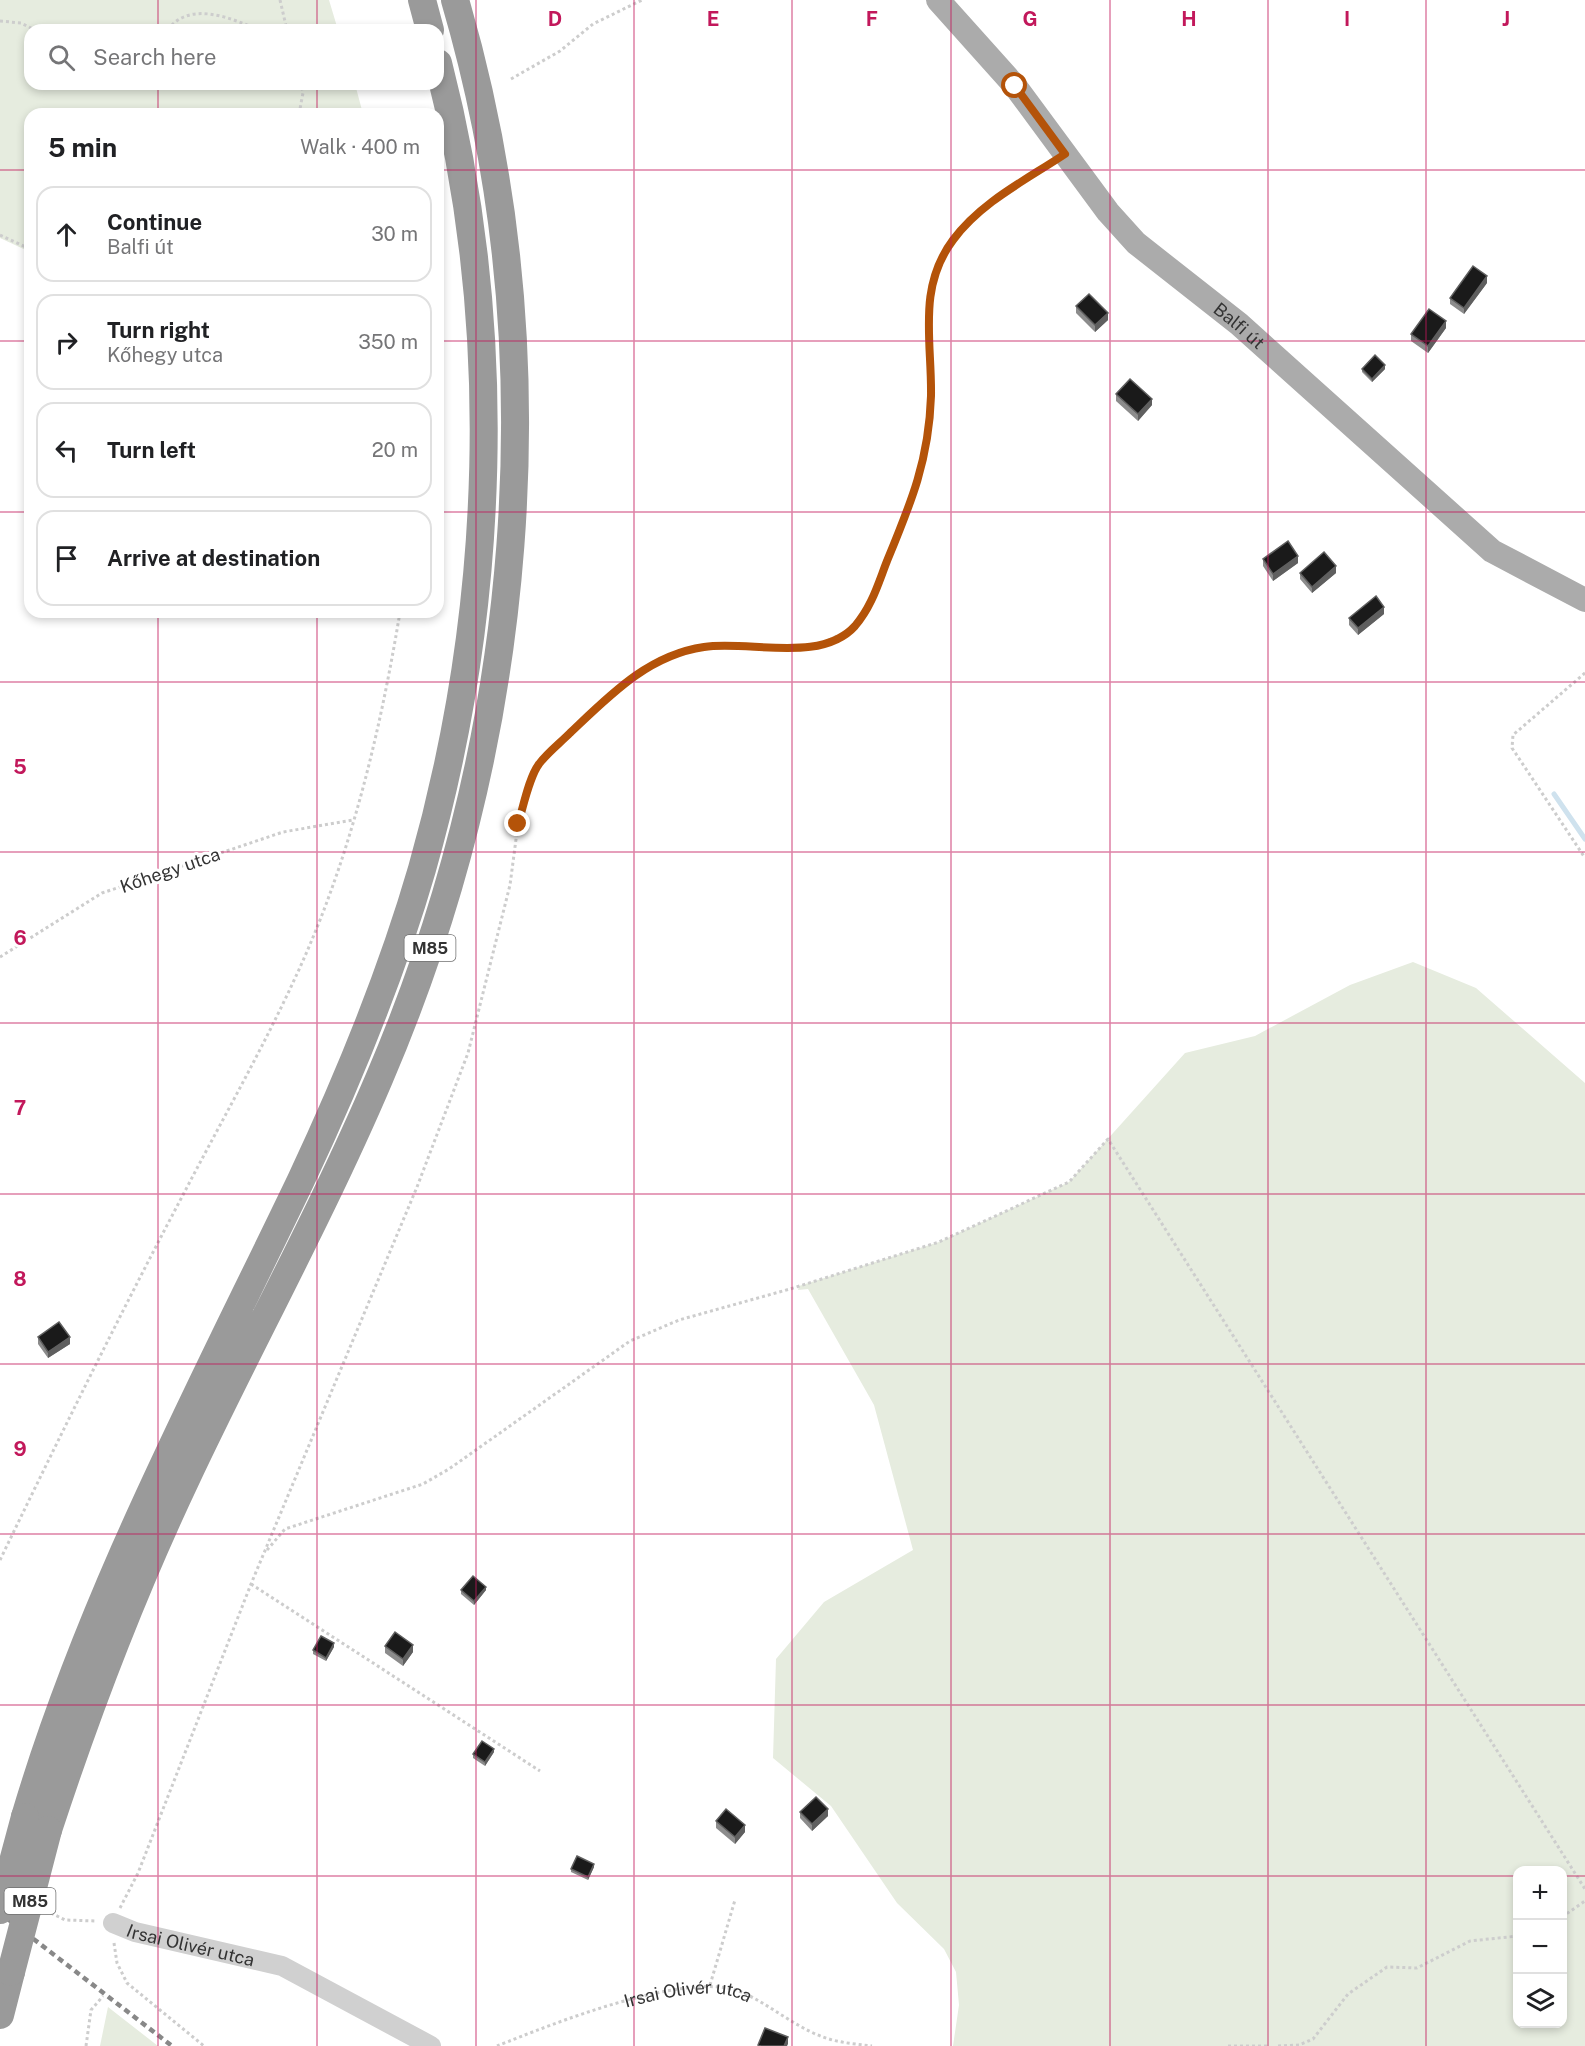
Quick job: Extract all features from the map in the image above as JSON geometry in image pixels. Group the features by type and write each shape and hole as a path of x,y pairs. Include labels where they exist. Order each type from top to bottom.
{"highway":[{"path":"422,0 428,24"},
{"name":"M85","path":"0,1910 37,1824 73,1754 135,1594 185,1482 378,1082 434,937 482,754 500,651 507,585 512,522 515,406 505,250 479,98 455,0"},
{"name":"M85","path":"0,2015 11,1972 37,1824 48,1741 125,1549 215,1354 302,1177 355,1057 405,924 439,805 455,730 474,607 481,526 483,404 477,290 466,197 444,90"}],"main road":[{"name":"Balfi út","path":"938,0 1008,77 1108,212 1136,243 1257,339 1461,526 1492,551 1585,600"}],"street":[{"name":"Irsai Olivér utca","path":"113,1923 135,1932 282,1966 431,2046"}],"path":[{"path":"280,0 286,24"},
{"path":"512,79 560,51 593,24 642,0"},
{"path":"173,24 179,17 198,12 246,24"},
{"path":"0,21 24,24"},
{"path":"300,108 302,90"},
{"path":"204,2046 119,1976 113,1923 138,1874 262,1556 417,1187 468,1053 510,885 518,824 538,765 618,688 670,655 702,647 731,644 793,648 821,644 853,628 872,602 907,515 925,459 931,396 928,301 935,272 952,241 971,219 993,201 1065,154"},
{"path":"0,236 24,246"},
{"path":"0,1560 102,1348 260,1047 328,899 354,819 387,690 399,618"},
{"path":"1585,673 1513,735 1511,742 1512,748 1585,858"},
{"name":"Kőhegy utca","path":"0,957 102,893 283,832 354,819"},
{"path":"262,1556 285,1529 404,1491 449,1469 630,1341 679,1320 790,1289 939,1242 1069,1182 1108,1139 1585,1889"},
{"path":"251,1584 540,1771"},
{"path":"710,1985 735,1900"},
{"path":"1567,1914 1585,1901"},
{"path":"1278,2046 1299,2045 1313,2039 1348,1994 1388,1967 1418,1968 1470,1941 1513,1936"},
{"name":"Irsai Olivér utca","path":"497,2046 553,2023 611,2006 671,1990 710,1985 741,1992 823,2037 872,2046"},
{"path":"86,2046 91,2010 103,1996"},
{"path":"1228,2046 1268,2046"}],"shaded area":[{"path":"0,0 329,0 336,24 24,24 24,90 357,90 361,108 24,108 24,249 0,238"},
{"path":"1413,962 1476,988 1585,1083 1585,2046 953,2046 959,2005 956,1972 944,1949 897,1903 831,1806 773,1758 776,1659 824,1602 913,1550 874,1405 808,1289 798,1290 799,1286 939,1242 1069,1182 1185,1053 1255,1036 1350,985"},
{"path":"108,2007 158,2046 100,2046"}],"building":[{"path":"1473,266 1487,276 1464,308 1450,298"},
{"path":"1089,294 1108,313 1095,325 1076,306"},
{"path":"1429,309 1446,321 1428,346 1411,334"},
{"path":"1375,355 1385,365 1372,379 1362,369"},
{"path":"1130,379 1152,399 1138,414 1116,394"},
{"path":"1288,541 1298,556 1273,574 1263,559"},
{"path":"1324,552 1336,566 1312,587 1300,573"},
{"path":"1376,596 1384,607 1358,628 1349,618"},
{"path":"59,1322 70,1337 48,1352 38,1337"},
{"path":"473,1576 486,1587 474,1601 461,1590"},
{"path":"395,1632 413,1645 403,1659 385,1646"},
{"path":"321,1636 334,1643 326,1658 313,1650"},
{"path":"482,1741 494,1749 485,1762 473,1754"},
{"path":"816,1797 828,1809 812,1824 800,1812"},
{"path":"726,1809 745,1825 735,1837 716,1821"},
{"path":"577,1856 594,1864 588,1877 571,1869"},
{"path":"765,2028 788,2037 784,2046 758,2045"}],"waterway":[{"path":"1554,794 1585,839"}],"railway":[{"path":"0,1913 172,2046"}],"route":[{"path":"518,824 538,765 618,688 640,673 670,655 702,647 731,644 793,648 821,644 853,628 872,602 907,515 925,459 931,396 928,301 935,272 952,241 971,219 993,201 1065,154 1015,86"}]}
